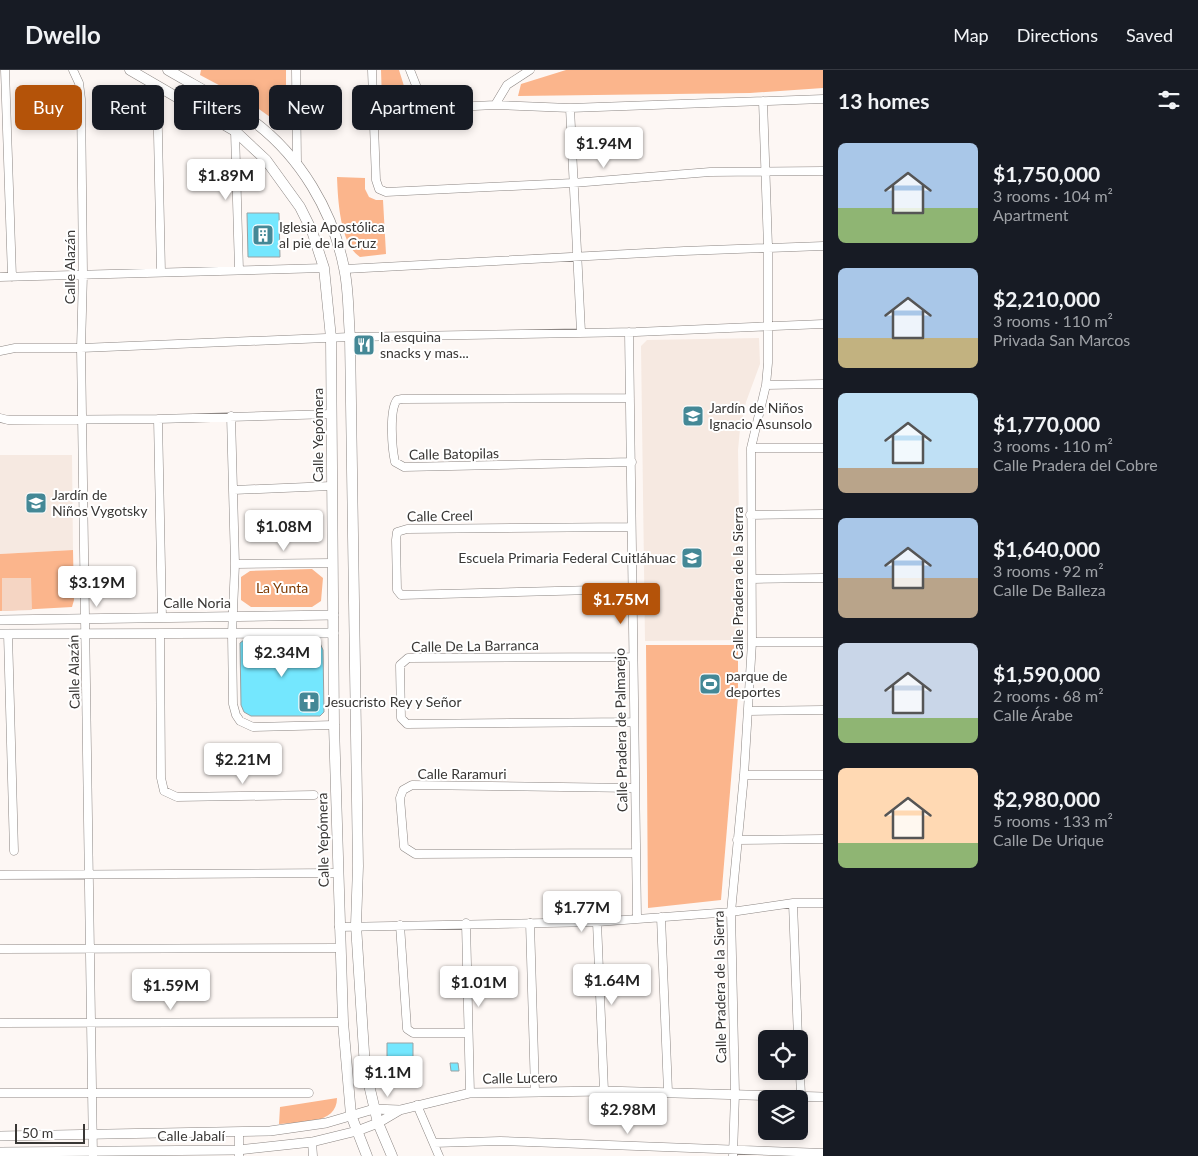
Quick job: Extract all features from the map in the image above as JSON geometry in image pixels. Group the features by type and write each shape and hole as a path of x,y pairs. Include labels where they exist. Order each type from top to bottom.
{"main road":[{"name":"Calle Yepómera","path":"130,70 152,85"},
{"path":"171,71 227,103 254,122 297,163 333,226 345,269 350,336 358,866 356,926 365,1068 378,1123 392,1156"},
{"name":"Calle Yepómera","path":"164,92 235,131 266,160 284,182 312,231 324,268 331,338 334,725 339,948 351,1115 367,1156"}],"street":[{"path":"6,70 12,277"},
{"name":"Calle Alazán","path":"73,70 79,82 81,99 83,274 81,348 93,1154"},
{"path":"296,70 297,163"},
{"path":"372,70 372,85"},
{"path":"410,70 416,85"},
{"path":"495,105 507,85 530,70"},
{"path":"473,106 570,108 823,99"},
{"name":"Calle Pradera de la Sierra","path":"733,1153 735,1093 731,912 749,711 752,642 751,448 766,385 768,327 768,247 763,101"},
{"path":"570,108 581,332"},
{"path":"158,130 161,272"},
{"path":"374,130 376,180 379,189 392,192 573,183 710,172 823,171"},
{"path":"235,131 239,270"},
{"path":"345,269 578,256 823,246"},
{"path":"0,277 324,268"},
{"path":"0,351 15,348 81,348 350,336 629,332 823,324"},
{"name":"Calle Pradera de Palmarejo","path":"629,332 632,462 630,527 634,788 638,918"},
{"path":"766,385 823,384"},
{"name":"Calle Batopilas","path":"630,398 402,399 397,400 393,407 393,436 395,462 404,467 632,462"},
{"path":"0,418 8,420 83,420 332,414"},
{"path":"232,416 235,564 232,634 233,704 236,716 240,721 253,726 334,725"},
{"path":"158,419 162,617"},
{"path":"751,448 823,448"},
{"path":"234,490 332,486"},
{"path":"750,515 823,514"},
{"name":"Calle Creel","path":"630,527 407,529 397,532 397,590 401,595 632,589"},
{"path":"235,564 333,563"},
{"path":"753,579 823,578"},
{"name":"Calle Noria","path":"0,620 334,615"},
{"path":"14,851 4,634 334,633"},
{"path":"160,634 161,778 162,787 167,794 177,797 314,796"},
{"path":"752,642 823,642"},
{"name":"Calle De La Barranca","path":"633,657 408,658 400,665 399,691 401,718 407,724 634,722"},
{"path":"749,711 823,710"},
{"path":"744,775 823,775"},
{"name":"Calle Raramuri","path":"634,788 412,786 404,790 400,798 404,847 415,854 636,853"},
{"path":"737,840 823,839"},
{"path":"0,874 338,873"},
{"path":"339,926 597,922 731,912 792,903 823,903"},
{"path":"792,903 798,1030"},
{"path":"661,918 668,1092"},
{"path":"597,922 604,1091"},
{"path":"466,923 470,1093"},
{"path":"530,923 535,1091"},
{"path":"400,925 407,1029 413,1033 468,1033"},
{"path":"0,949 90,947 339,948"},
{"path":"0,1023 343,1022"},
{"name":"Calle Lucero","path":"378,1123 400,1110 470,1093 604,1091 758,1094"},
{"path":"0,1094 309,1093"},
{"name":"Calle Lucero","path":"808,1096 823,1097"},
{"path":"417,1105 439,1156"},
{"name":"Calle Lucero","path":"374,1109 400,1110"},
{"name":"Calle Jabalí","path":"0,1136 240,1133 307,1127 374,1109"},
{"name":"Calle Jabalí","path":"0,1152 15,1154 238,1153 312,1142 357,1131 378,1123"},
{"path":"238,1153 240,1133"},
{"path":"434,1143 492,1141 733,1153 823,1153"},
{"path":"312,1142 313,1156"}],"shaded area":[{"path":"759,338 760,364 746,402 738,450 741,640 645,641 641,346 647,340"},
{"name":"Jardín de Niños Vygotsky","path":"0,455 72,455 73,550 0,554"},
{"path":"2,578 31,578 32,610 2,611"}],"green space":[{"path":"201,70 286,70 286,85 269,85 269,116 259,109 259,85 219,85 200,75"},
{"path":"381,70 399,70 404,85 381,85"},
{"path":"566,70 823,70 823,88 750,93 518,96 521,84"},
{"path":"337,177 365,178 365,189 369,197 383,200 386,254 360,257 353,251 341,221"},
{"path":"73,550 74,600 72,607 0,611 0,554"},
{"name":"La Yunta","path":"312,569 323,578 321,601 312,607 251,607 241,600 241,577 250,571"},
{"path":"646,645 738,645 738,696 721,900 648,908"},
{"path":"337,1098 335,1107 324,1118 307,1122 279,1124 280,1107"}],"building":[{"name":"Iglesia Apostólica al pie de la Cruz","path":"247,213 279,213 280,257 248,257"},
{"path":"313,639 320,643 323,650 324,712 320,716 251,716 244,712 241,705 240,643 244,640"},
{"path":"387,1043 413,1043 413,1068 400,1068 387,1056"},
{"path":"450,1063 458,1063 459,1071 451,1071"}],"place":[{"name":"Iglesia Apostólica al pie de la Cruz","path":"263,235"},
{"name":"la esquina snacks y mas...","path":"364,345"},
{"name":"Jardín de Niños Ignacio Asunsolo","path":"693,416"},
{"name":"Jardín de Niños Vygotsky","path":"36,503"},
{"name":"Escuela Primaria Federal Cuitláhuac","path":"692,558"},
{"name":"parque de deportes","path":"710,684"},
{"name":"Jesucristo Rey y Señor","path":"309,702"}]}
